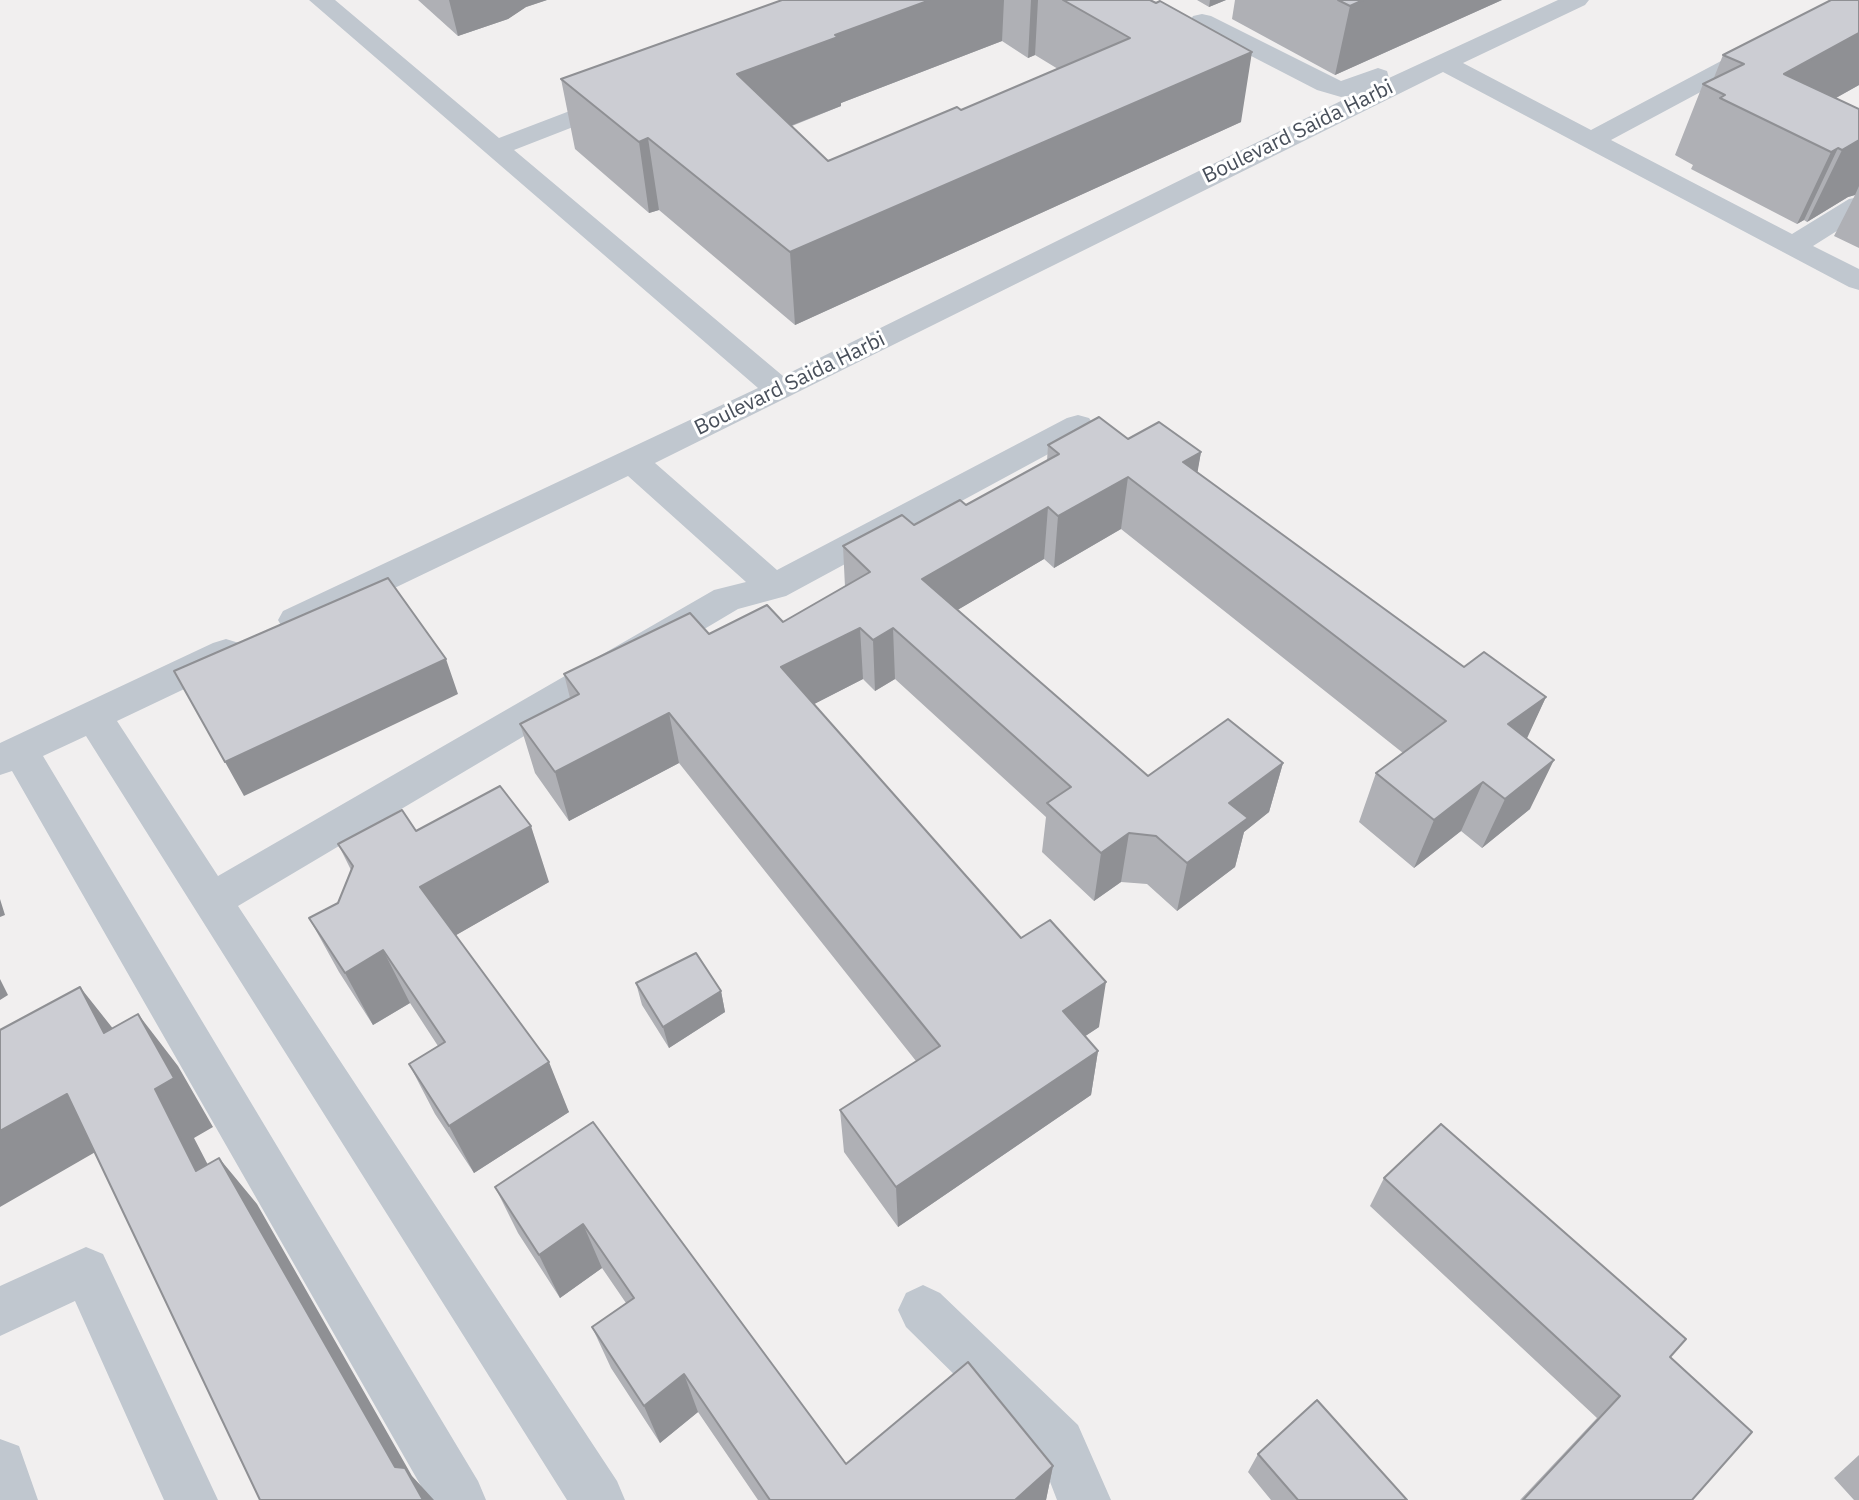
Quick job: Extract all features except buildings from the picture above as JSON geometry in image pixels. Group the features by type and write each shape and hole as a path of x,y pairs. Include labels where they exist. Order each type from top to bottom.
{"street":[{"path":"321,0 780,390"},
{"path":"1234,8 1188,24 1341,89 1355,86 1542,0"},
{"name":"Boulevard Saida Harbi","path":"10,756 780,390 1442,62 1577,0"},
{"path":"1594,139 1854,0"},
{"path":"1442,62 1594,139 1859,281"},
{"path":"496,148 638,94"},
{"path":"1793,246 1859,205"},
{"path":"212,900 727,599 774,587 1078,425"},
{"path":"631,460 774,587"},
{"path":"93,716 598,1500"},
{"path":"10,756 459,1500"},
{"path":"0,1311 86,1271 191,1500"},
{"path":"923,1310 1060,1443 1084,1500"},
{"path":"0,1465 11,1500"}]}
